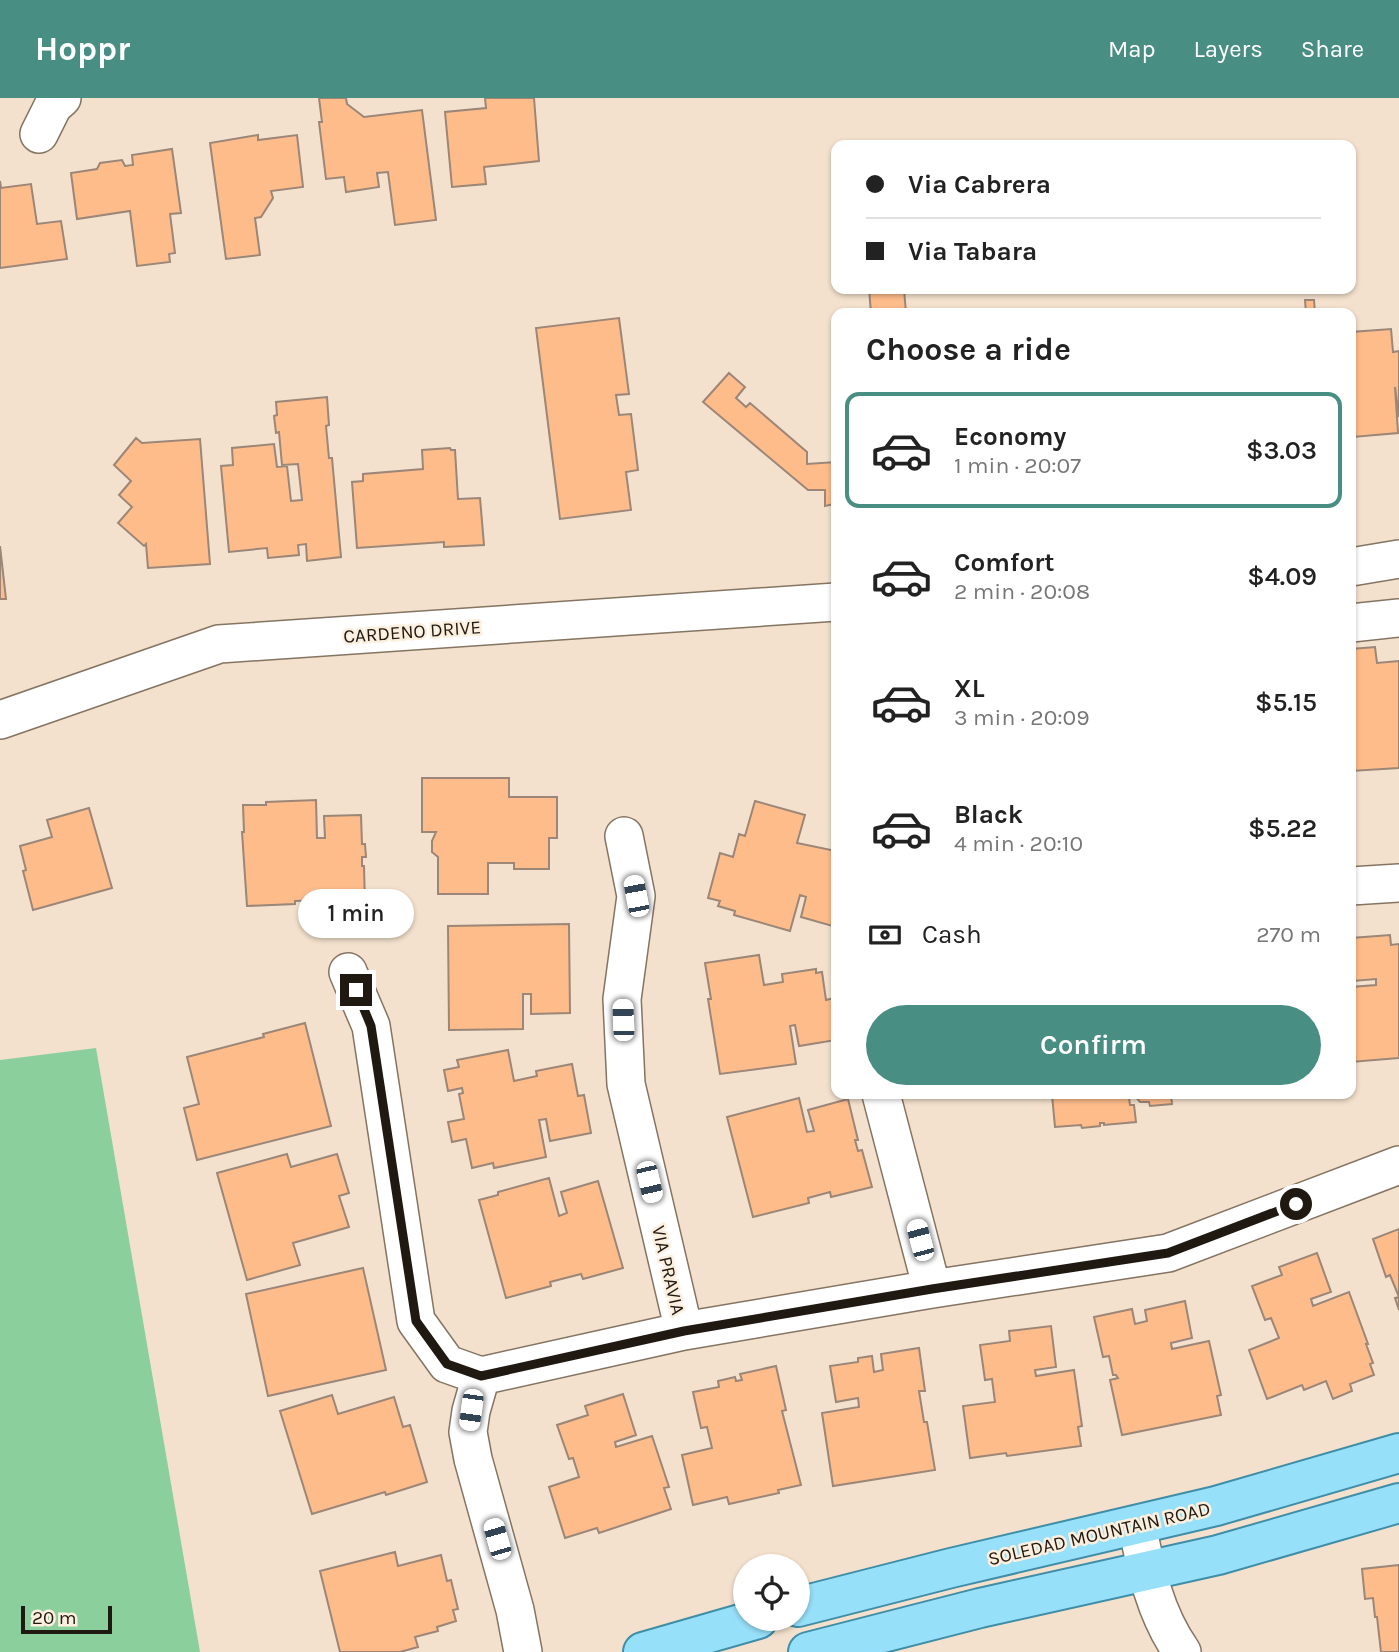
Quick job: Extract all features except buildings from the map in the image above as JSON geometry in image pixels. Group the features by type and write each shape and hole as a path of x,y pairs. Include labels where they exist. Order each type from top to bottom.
{"main road":[{"name":"SOLEDAD MOUNTAIN ROAD","path":"810,1604 1216,1506 1399,1453"},
{"path":"808,1652 980,1608 1218,1555 1399,1503"},
{"path":"643,1652 733,1626"}],"street":[{"path":"39,134 53,106 62,98"},
{"path":"1356,566 1399,559"},
{"name":"CARDENO DRIVE","path":"0,720 219,644 831,602"},
{"path":"1356,622 1399,618"},
{"name":"VIA PRAVIA","path":"624,836 636,896 622,999 626,1084 684,1331"},
{"path":"1356,886 1399,883"},
{"path":"348,972 371,1026 416,1321 447,1364 481,1376 684,1331 1168,1253 1399,1165"},
{"path":"882,1099 932,1289"},
{"path":"481,1376 468,1432 515,1610 523,1652"},
{"path":"1137,1525 1157,1607 1182,1652"}],"green space":[{"path":"96,1048 200,1652 0,1652 0,1060"}],"route":[{"path":"356,990 371,1026 416,1321 447,1364 481,1376 684,1331 1168,1253 1296,1204"}]}
